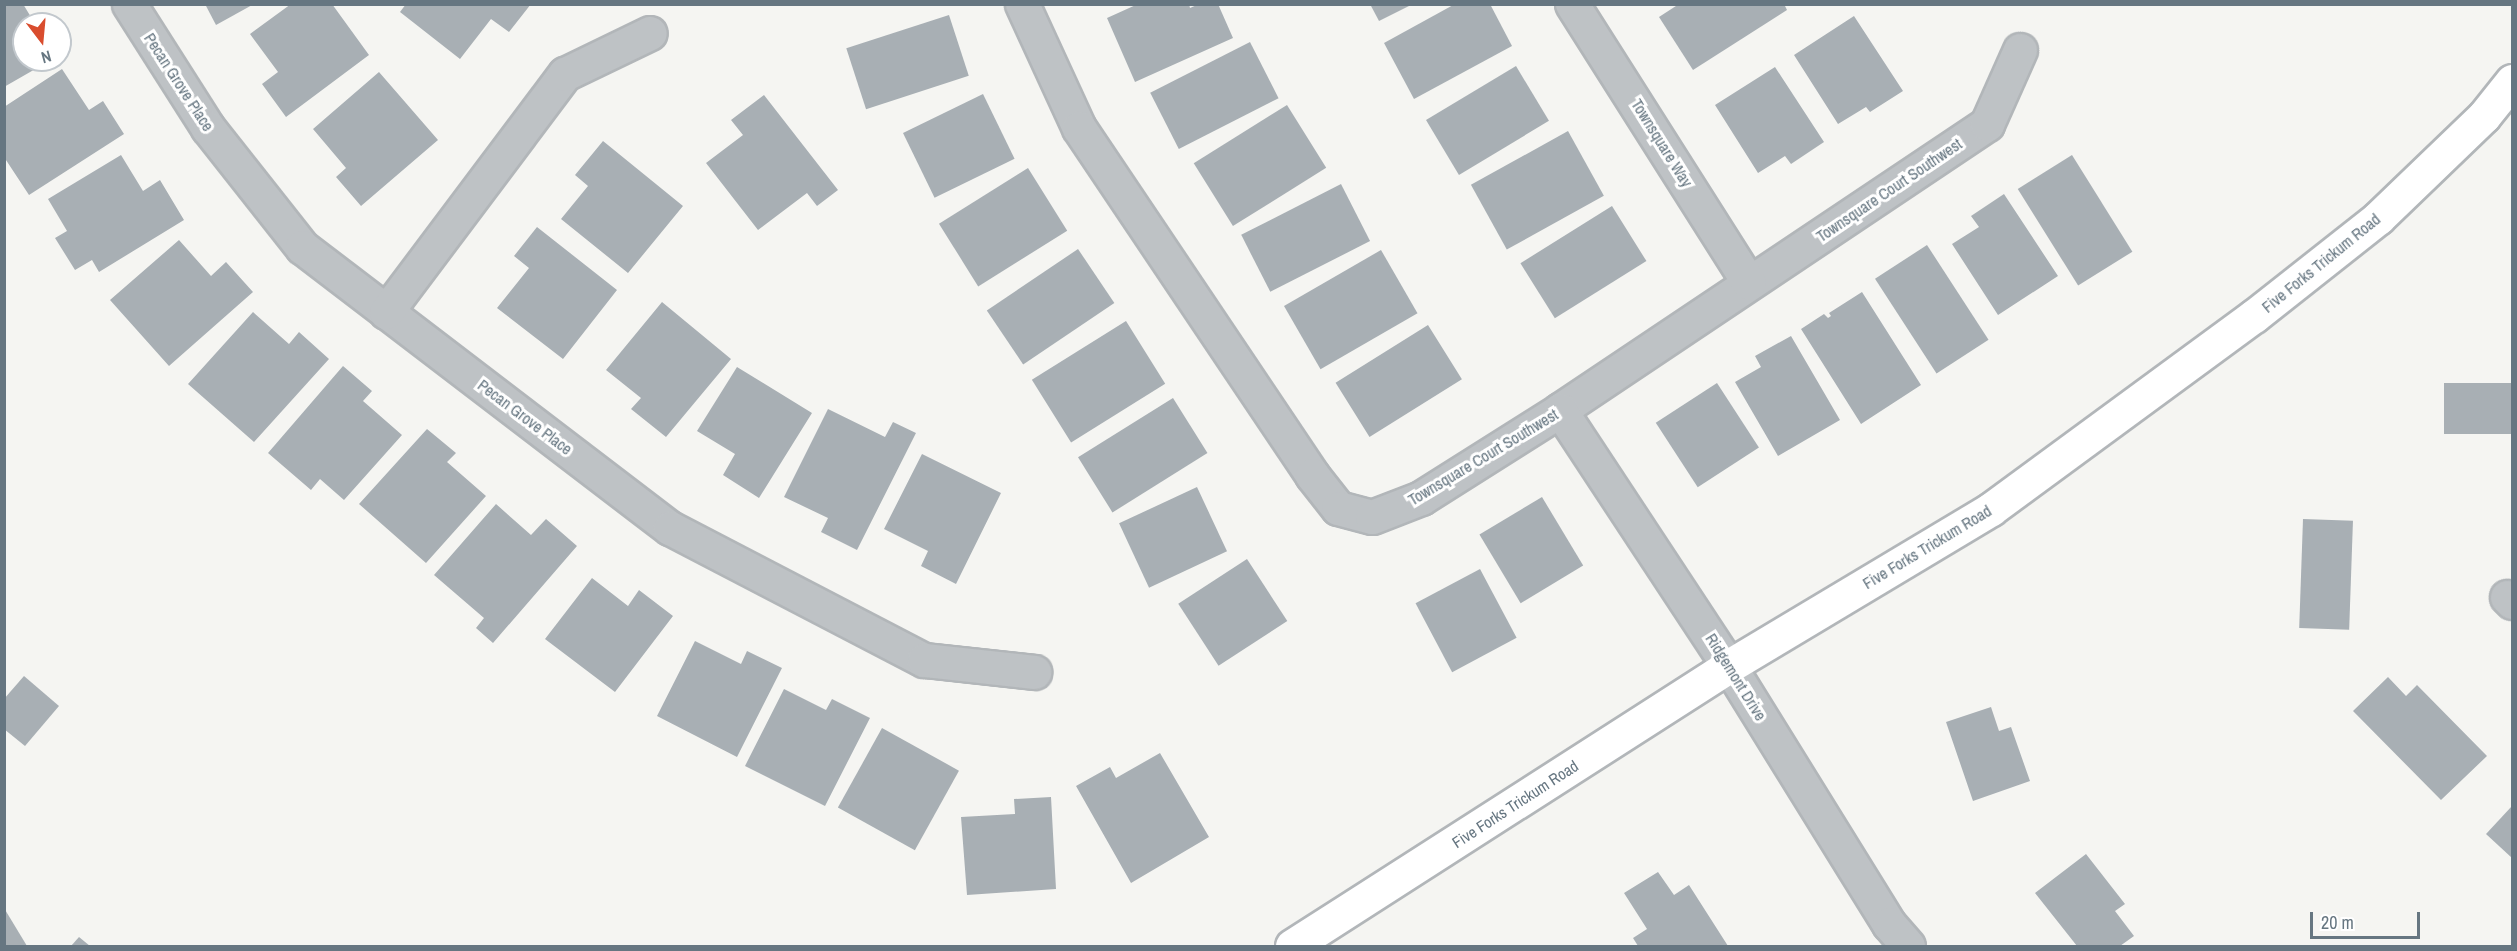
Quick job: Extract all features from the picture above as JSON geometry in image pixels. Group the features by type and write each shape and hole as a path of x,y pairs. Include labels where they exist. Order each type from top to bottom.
{"main road":[{"name":"Five Forks Trickum Road","path":"1292,946 1729,666 1990,509 2254,316 2378,218 2484,116 2512,81"}],"street":[{"name":"Pecan Grove Place","path":"129,4 208,128 302,247 670,528 924,660 1034,672"},
{"name":"Townsquare Court Southwest","path":"1022,4 1079,128 1312,475 1338,507 1372,517 1421,498 1560,410 1987,124 2020,50"},
{"name":"Townsquare Way","path":"1572,4 1749,283"},
{"path":"386,312 565,74 650,33"},
{"name":"Ridgemont Drive","path":"1560,410 1729,666 1889,924 1908,946"}],"building":[{"path":"4,4 23,4 28,12 12,12 12,72 30,72 4,87"},
{"path":"205,4 254,4 216,25"},
{"path":"291,4 332,4 369,55 286,117 262,84 278,72 250,34"},
{"path":"406,4 531,4 509,32 491,19 460,59 400,12"},
{"path":"1138,4 1189,4 1190,8 1199,4 1218,4 1233,38 1135,82 1107,18"},
{"path":"1370,4 1413,4 1379,21"},
{"path":"1455,4 1490,4 1512,46 1414,99 1384,43"},
{"path":"1679,4 1784,4 1787,10 1693,70 1659,17"},
{"path":"949,15 969,76 866,109 846,48"},
{"path":"1854,16 1903,91 1870,112 1866,107 1838,124 1794,55"},
{"path":"1250,42 1279,98 1179,149 1150,93"},
{"path":"1516,66 1549,121 1459,175 1426,120"},
{"path":"1775,67 1824,142 1791,164 1785,156 1758,173 1715,105"},
{"path":"57,72 64,72 89,110 103,101 124,134 29,195 4,157 4,107"},
{"path":"379,72 438,140 361,206 336,177 346,168 313,129"},
{"path":"983,94 1015,159 935,198 903,133"},
{"path":"764,95 838,190 817,206 807,193 758,230 706,163 743,135 731,120"},
{"path":"1287,105 1326,168 1233,226 1194,163"},
{"path":"1568,131 1604,196 1507,250 1471,185"},
{"path":"603,141 683,206 628,273 561,219 588,186 575,175"},
{"path":"121,155 143,191 160,180 184,220 99,272 92,260 75,270 55,238 67,231 48,199"},
{"path":"2072,155 2132,252 2078,286 2018,189"},
{"path":"1028,168 1067,231 978,286 939,224"},
{"path":"1341,184 1370,241 1270,292 1241,235"},
{"path":"2004,194 2058,276 1998,315 1952,244 1979,227 1971,216"},
{"path":"1612,206 1646,261 1555,318 1520,263"},
{"path":"537,227 617,290 563,359 497,308 529,268 514,256"},
{"path":"179,240 211,276 226,262 253,292 169,366 110,300"},
{"path":"1927,245 1989,340 1937,374 1875,279"},
{"path":"1078,249 1114,303 1023,364 987,311"},
{"path":"1381,250 1418,313 1321,369 1284,306"},
{"path":"1862,292 1921,385 1861,424 1801,329 1824,314 1828,318 1831,316 1829,313"},
{"path":"662,302 731,359 666,437 631,409 641,398 606,370"},
{"path":"253,312 289,344 299,332 329,359 254,442 188,384"},
{"path":"1126,321 1165,384 1071,443 1032,380"},
{"path":"1428,325 1462,379 1369,437 1336,383"},
{"path":"1791,336 1840,420 1778,456 1735,382 1761,367 1755,356"},
{"path":"343,366 372,391 363,401 402,435 344,500 320,479 311,490 268,453"},
{"path":"737,367 812,413 759,498 723,475 735,454 697,431"},
{"path":"1717,383 1759,448 1698,487 1656,423"},
{"path":"2444,383 2512,383 2512,434 2444,434"},
{"path":"1173,398 1207,453 1112,512 1078,457"},
{"path":"828,409 885,437 893,422 916,433 857,550 821,532 828,518 784,497"},
{"path":"427,429 456,453 447,462 486,496 426,563 359,504"},
{"path":"922,454 1001,493 956,584 921,566 928,551 884,529"},
{"path":"1197,487 1227,551 1149,588 1119,523"},
{"path":"1542,497 1583,566 1521,603 1479,535"},
{"path":"496,504 531,535 546,519 577,546 493,643 476,628 484,618 434,575"},
{"path":"2303,519 2353,521 2349,630 2299,628"},
{"path":"1247,559 1287,621 1219,666 1178,604"},
{"path":"1480,569 1517,638 1452,672 1416,603"},
{"path":"592,578 628,606 639,590 673,616 615,692 545,639"},
{"path":"695,641 741,664 747,651 782,668 737,757 657,716"},
{"path":"24,676 59,706 25,746 4,729 4,699"},
{"path":"2388,677 2406,696 2417,685 2487,756 2441,800 2353,711"},
{"path":"784,689 826,710 832,699 870,718 825,806 745,766"},
{"path":"1991,707 1999,731 2011,727 2030,781 1973,801 1946,722"},
{"path":"882,728 959,771 915,850 838,808"},
{"path":"1160,753 1209,837 1131,883 1076,786 1110,767 1116,778"},
{"path":"1051,797 1056,889 967,895 961,817 1015,814 1014,799"},
{"path":"2512,806 2512,858 2486,834"},
{"path":"2086,854 2125,904 2115,911 2134,936 2120,946 2077,946 2035,893"},
{"path":"1658,872 1674,895 1689,885 1728,946 1638,946 1633,938 1647,929 1624,893"},
{"path":"4,908 27,946 4,946"},
{"path":"79,937 90,946 71,946"}]}
